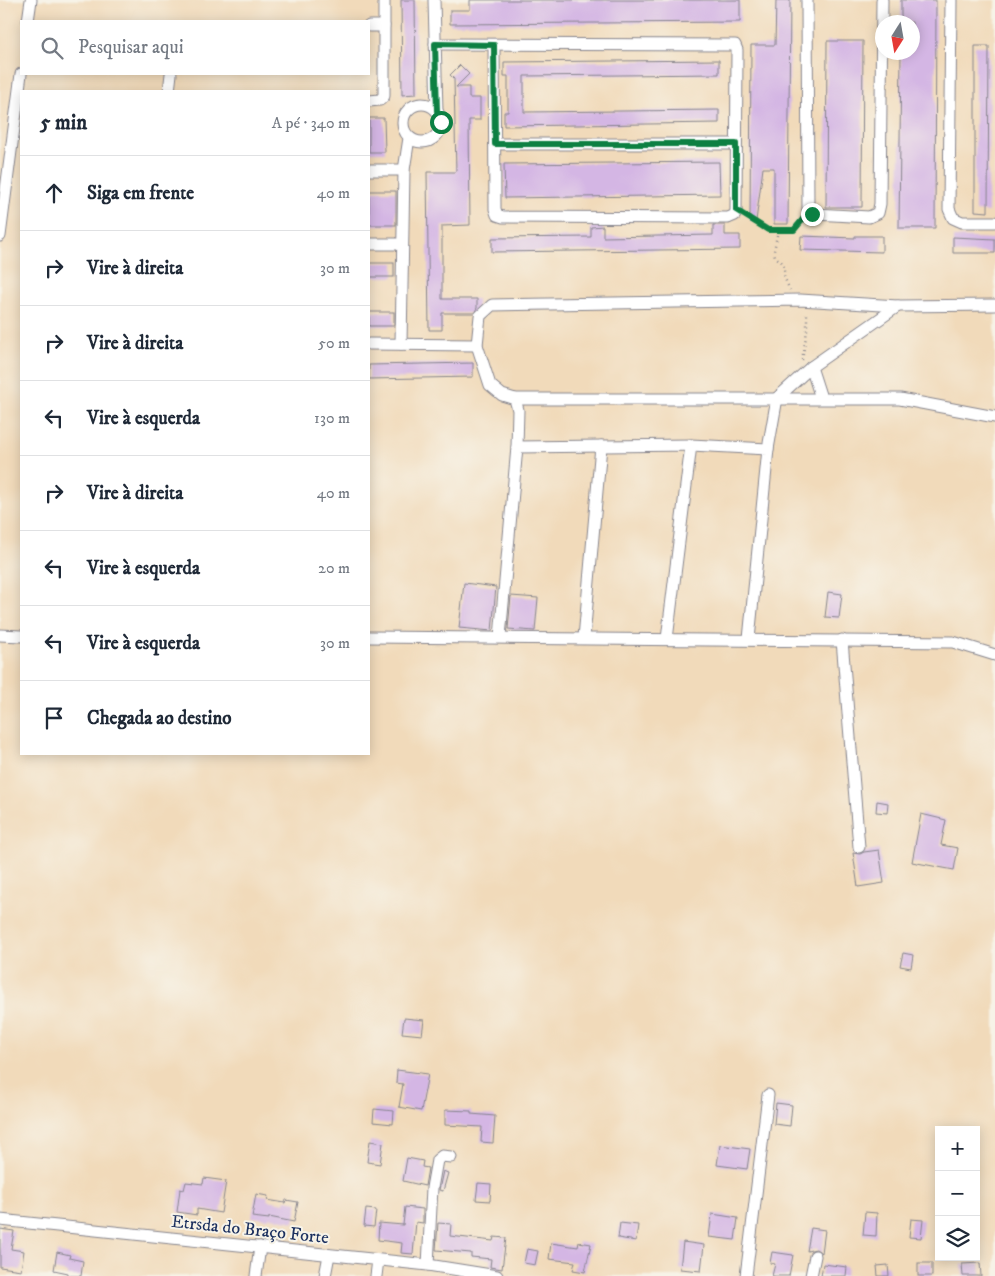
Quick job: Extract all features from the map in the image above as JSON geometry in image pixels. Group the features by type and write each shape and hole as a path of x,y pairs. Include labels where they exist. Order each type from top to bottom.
{"street":[{"path":"28,20 31,0"},
{"path":"370,100 382,100 384,96 384,0"},
{"path":"434,0 437,111 441,122 441,129 433,139 421,143 409,138 402,128 402,121 408,110 419,104 432,106 437,111"},
{"path":"807,0 807,207 809,212 815,214 869,217 878,213 880,204 882,0"},
{"path":"951,0 949,209 953,218 962,222 995,222"},
{"path":"370,26 384,26"},
{"path":"435,44 735,45 737,50 736,210 734,215 728,218 497,215 495,209 494,45"},
{"path":"0,236 22,75"},
{"path":"169,90 171,75"},
{"path":"401,344 404,170 409,138"},
{"path":"495,144 736,144"},
{"path":"370,170 404,170"},
{"path":"370,244 402,244"},
{"path":"995,305 898,306 800,300 492,305 480,316 477,345 490,385 502,395 515,399 900,399 995,417"},
{"path":"749,640 768,449 777,398 811,367 898,306"},
{"path":"370,344 477,345"},
{"path":"811,367 821,398"},
{"path":"500,637 517,447 518,410 515,399"},
{"path":"517,447 691,445 768,449"},
{"path":"667,638 691,445"},
{"path":"584,638 601,446"},
{"path":"0,635 20,636"},
{"path":"370,637 667,638 953,642 995,655"},
{"path":"842,640 859,847"},
{"path":"746,1276 768,1095"},
{"path":"428,1265 432,1188 437,1160 442,1156 451,1158"},
{"name":"Etrsda do Braço Forte","path":"0,1220 428,1265 466,1274 496,1276"},
{"path":"256,1276 260,1247"},
{"path":"325,1276 329,1254"},
{"path":"812,1276 815,1256"},
{"path":"376,1276 378,1260"}],"path":[{"path":"736,210 768,230 794,230 809,212"}],"building":[{"path":"401,0 415,0 416,94 402,95"},
{"path":"470,0 740,0 740,22 450,24 450,10 470,10"},
{"path":"776,0 790,0 788,224 774,224 774,168 763,168 756,221 750,220 751,45 775,45"},
{"path":"901,0 936,0 935,228 899,228 901,60 920,60 920,15 901,15"},
{"path":"827,41 863,41 862,207 826,207"},
{"path":"975,46 989,46 988,212 975,211"},
{"path":"719,60 719,74 524,76 524,112 719,110 719,123 504,126 504,112 508,112 508,76 504,76 504,62"},
{"path":"460,65 469,74 456,87 469,87 469,98 480,98 480,120 469,120 470,225 442,226 442,299 477,299 477,308 474,313 442,313 442,330 429,330 427,172 456,172 454,79 450,75"},
{"path":"370,118 384,118 385,152 370,152"},
{"path":"719,162 720,195 505,198 504,164"},
{"path":"370,191 396,191 396,225 370,225"},
{"path":"713,225 725,225 725,235 740,235 740,249 492,252 492,238 591,237 591,227 603,226 603,237 713,235"},
{"path":"801,236 855,238 855,236 882,236 882,252 800,250"},
{"path":"953,237 995,239 995,253 953,253"},
{"path":"370,263 394,263 394,277 370,277"},
{"path":"370,312 394,312 394,326 370,326"},
{"path":"473,363 473,377 370,379 370,365"},
{"path":"464,583 496,587 492,631 459,628"},
{"path":"828,592 842,594 839,618 825,617"},
{"path":"511,596 538,598 535,631 508,629"},
{"path":"877,801 888,803 887,813 876,812"},
{"path":"921,814 946,820 941,845 958,848 954,870 912,862"},
{"path":"879,850 884,883 858,887 853,853 860,854"},
{"path":"903,953 913,955 911,968 900,966"},
{"path":"404,1018 424,1020 422,1035 402,1033"},
{"path":"397,1070 428,1074 421,1111 399,1107 403,1084 396,1083"},
{"path":"776,1103 792,1105 790,1126 774,1124"},
{"path":"374,1109 394,1111 393,1124 373,1122"},
{"path":"445,1110 471,1111 471,1114 495,1116 493,1143 481,1142 482,1127 445,1125"},
{"path":"370,1141 383,1143 380,1164 367,1162"},
{"path":"720,1145 750,1149 747,1169 717,1165"},
{"path":"407,1158 423,1161 422,1167 428,1168 425,1186 403,1181"},
{"path":"443,1171 448,1173 443,1191 439,1190"},
{"path":"204,1178 226,1181 221,1213 197,1209 197,1215 177,1212 180,1189 184,1190 186,1182 203,1184"},
{"path":"478,1183 491,1184 490,1201 476,1200"},
{"path":"256,1194 268,1196 267,1200 285,1203 286,1200 298,1202 294,1222 269,1217 269,1219 252,1217"},
{"path":"405,1207 423,1209 423,1223 416,1222 413,1254 401,1253 402,1243 378,1240 379,1223 403,1225"},
{"path":"366,1209 376,1210 374,1227 364,1226"},
{"path":"865,1212 877,1213 876,1236 863,1235"},
{"path":"712,1214 738,1218 735,1240 709,1237"},
{"path":"911,1219 923,1220 921,1238 909,1237"},
{"path":"438,1223 451,1224 450,1236 493,1241 494,1237 506,1238 502,1269 490,1267 491,1259 471,1257 471,1253 436,1250"},
{"path":"620,1223 638,1225 636,1241 618,1238"},
{"path":"811,1228 825,1230 822,1253 816,1249 807,1251"},
{"path":"0,1229 14,1231 11,1249 24,1251 21,1270 0,1267"},
{"path":"579,1242 591,1244 585,1272 573,1270 575,1262 549,1259 551,1243 578,1247"},
{"path":"683,1242 704,1245 701,1271 680,1269"},
{"path":"527,1249 538,1251 535,1265 524,1263"},
{"path":"57,1252 70,1255 69,1258 83,1261 81,1276 68,1276 68,1273 54,1270"},
{"path":"772,1252 793,1255 789,1276 772,1276 775,1264 770,1263"},
{"path":"918,1263 932,1263 932,1276 918,1276"},
{"path":"980,1263 981,1276 963,1276 962,1264"},
{"path":"823,1264 847,1267 846,1276 821,1276"},
{"path":"888,1265 889,1276 878,1276 877,1266"}],"route":[{"path":"441,122 437,111 435,44 494,45 495,144 736,144 736,210 768,230 794,230 809,212 812,214"}]}
